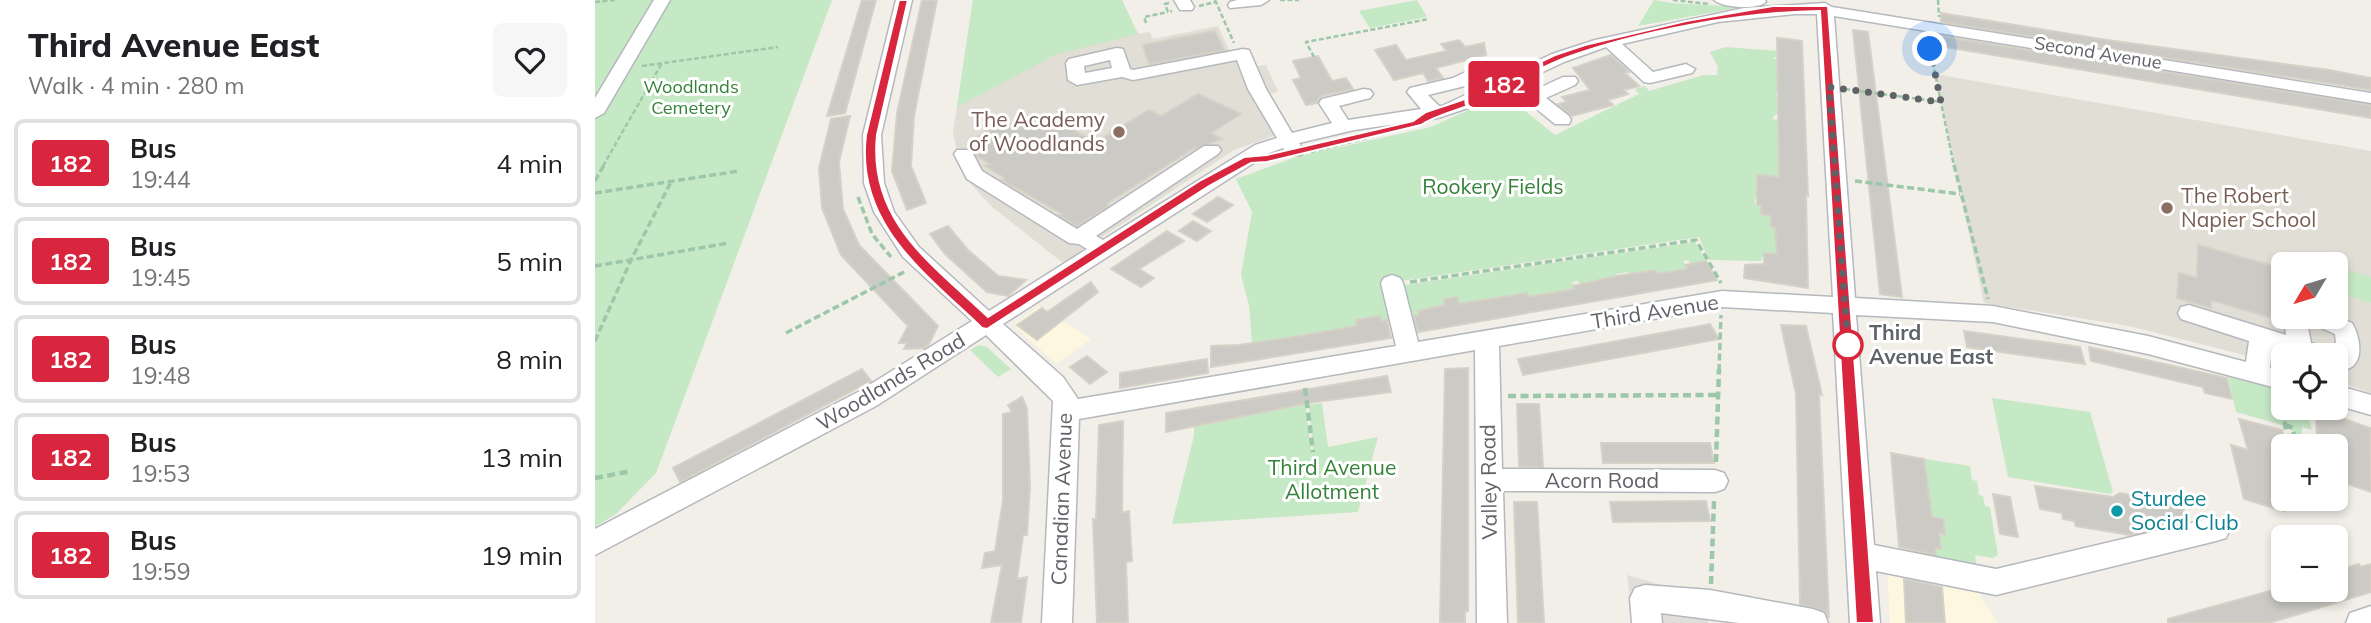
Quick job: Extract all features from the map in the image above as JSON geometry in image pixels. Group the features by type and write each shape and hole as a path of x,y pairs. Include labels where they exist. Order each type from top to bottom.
{"street":[{"path":"595,113 662,0"},
{"name":"Canadian Avenue","path":"904,0 872,135 870,154 874,190 894,232 911,252 1061,392 1067,411 1057,623"},
{"path":"1236,5 1261,0"},
{"path":"1722,0 1762,2 1773,8"},
{"path":"1828,4 1829,87 1846,307 1865,623"},
{"name":"Woodlands Road","path":"1295,148 1409,125 1466,103 1558,58 1610,41 1773,8 1828,4"},
{"name":"Second Avenue","path":"1828,4 1843,13 2371,99"},
{"path":"1610,41 1650,78 1686,69"},
{"path":"1122,72 1133,75 1243,54 1257,89 1295,148"},
{"path":"1432,114 1416,93 1459,82 1489,66"},
{"path":"1512,80 1562,120"},
{"path":"1534,97 1569,81"},
{"path":"1344,128 1328,103 1364,94"},
{"name":"Woodlands Road","path":"595,543 867,399 1205,183 1248,159 1267,158 1344,128 1414,114 1432,114"},
{"path":"964,154 974,175 1076,239 1211,150"},
{"path":"1081,236 1104,250"},
{"path":"1392,284 1409,353"},
{"name":"Third Avenue","path":"1067,411 1726,300 1993,314 2148,345 2271,377"},
{"path":"2189,313 2287,343"},
{"path":"2344,329 2349,341 2348,356"},
{"path":"2261,335 2271,371"},
{"name":"Valley Road","path":"1487,341 1492,623"},
{"path":"2348,398 2371,405"},
{"name":"Acorn Road","path":"1489,481 1715,481"},
{"path":"1860,555 1996,582 2216,529"},
{"path":"1647,623 1645,598 1710,604 1813,623"},
{"path":"2361,623 2371,620"}],"path":[{"path":"595,2 614,0"},
{"path":"1215,0 1240,55"},
{"path":"1280,0 1299,0"},
{"path":"1146,23 1144,17 1168,12"},
{"path":"1314,57 1306,42 1429,19"},
{"path":"1939,27 1930,49 1960,194 1993,314"},
{"path":"638,66 778,47"},
{"path":"595,181 662,63"},
{"path":"1829,87 1941,102"},
{"path":"1295,148 1379,136"},
{"path":"595,193 739,171"},
{"path":"1836,178 1960,194"},
{"path":"595,341 631,260 671,182"},
{"path":"856,186 872,234 915,280"},
{"path":"1392,284 1696,240 1726,300 1710,604"},
{"path":"595,266 729,243"},
{"path":"786,333 905,271"},
{"path":"1303,371 1313,452"},
{"path":"1488,396 1719,395"},
{"path":"2284,420 2287,434"},
{"path":"2285,425 2293,428 2294,434"},
{"path":"595,478 631,471"}],"shaded area":[{"name":"The Academy of Woodlands","path":"973,0 1122,0 1138,34 1150,32 1153,39 1218,26 1230,52 1245,49 1252,67 1266,65 1278,92 1265,95 1291,130 1234,150 1063,263 991,206 970,183 958,155 953,133"},
{"name":"The Robert Napier School","path":"1935,74 2371,151 2371,393 2348,385 2348,343 2271,343 2271,362 2129,326 1984,303"},
{"path":"1039,306 1091,339 1056,364 1014,325"},
{"path":"1887,564 1979,582 1981,598 1998,623 1890,623"},
{"path":"1627,575 1707,598 1708,623 1633,623"}],"green space":[{"name":"Woodlands Cemetery","path":"595,0 832,0 656,473 616,514 595,527"},
{"path":"973,0 1122,0 1138,34 1057,54 957,107"},
{"path":"1417,0 1427,17 1370,28 1359,11"},
{"path":"1654,0 1671,3 1742,7 1638,26"},
{"name":"Rookery Fields","path":"1726,47 1778,51 1778,56 1773,58 1777,60 1777,67 1783,68 1783,74 1777,74 1777,80 1783,81 1776,94 1777,100 1784,101 1784,114 1777,113 1772,119 1784,121 1777,131 1780,140 1778,201 1755,198 1755,204 1761,205 1761,209 1789,213 1771,227 1779,228 1777,254 1764,253 1761,261 1709,260 1699,237 1387,283 1395,320 1381,322 1380,316 1371,317 1371,324 1363,319 1356,320 1357,326 1252,343 1249,305 1241,275 1252,212 1236,179 1299,156 1431,127 1504,94 1555,135 1639,94 1635,89 1645,86 1649,91 1704,75 1717,75 1718,67 1710,52"},
{"path":"1695,242 1706,261 1691,265 1688,260 1683,261 1687,269 1658,274 1655,270 1631,276 1628,272 1616,274 1619,281 1580,284 1578,281 1572,282 1575,289 1528,297 1526,293 1475,301 1476,306 1461,308 1457,297 1444,299 1445,305 1438,306 1440,312 1407,317 1398,286"},
{"path":"2349,271 2371,277 2371,303 2349,296"},
{"path":"979,345 987,347 1011,369 998,377 970,350"},
{"path":"2227,371 2271,385 2271,420 2309,420 2312,430 2302,427 2302,434 2293,434 2292,428 2236,412"},
{"path":"1992,398 2090,412 2113,492 2110,494 2008,477"},
{"name":"Third Avenue Allotment","path":"1322,403 1328,447 1378,437 1358,512 1172,524 1194,436 1194,425 1305,404 1311,450 1309,405"},
{"path":"1924,459 1970,466 1972,480 1977,481 1979,495 1983,496 1985,506 1990,507 1998,555 1993,558 1975,555 1977,572 1927,564 1925,552 1936,554 1935,548 1941,549 1940,543 1936,542 1935,533 1945,534 1943,519 1932,517"}],"building":[{"path":"862,0 876,0 845,113 827,116"},
{"path":"922,0 937,0 914,116 911,166 926,203 907,210 892,171 897,113"},
{"path":"1941,13 2107,40 2329,70 2371,78 2371,90 1941,22"},
{"path":"1853,30 1868,32 1902,297 1880,294"},
{"path":"1215,31 1224,50 1150,64 1147,59 1143,45"},
{"path":"1940,36 2371,105 2371,118 1939,46"},
{"path":"1777,38 1802,41 1808,196 1808,288 1744,278 1745,265 1764,264 1764,253 1777,254 1775,227 1771,227 1771,216 1761,214 1761,205 1757,205 1757,175 1779,177"},
{"path":"1459,40 1465,47 1484,43 1486,55 1436,68 1443,78 1428,81 1423,73 1394,80 1375,50 1396,45 1406,60 1447,51 1441,44"},
{"path":"1611,55 1639,86 1624,90 1628,94 1608,100 1613,105 1572,116 1558,104 1567,102 1562,97 1590,90 1573,68"},
{"path":"1318,56 1332,81 1346,78 1353,89 1321,96 1316,103 1306,105 1293,80 1301,78 1293,61"},
{"path":"1198,94 1241,114 1211,133 1222,139 1191,150 1106,204 1108,206 1077,226 1059,215 1062,214 1002,180 1005,178 985,166 990,164 978,157 971,147 983,140 977,137 1001,123 1008,127 1027,116 1032,119 1042,114 1096,142 1149,110 1161,116"},
{"path":"850,116 839,162 843,209 859,245 938,326 924,348 904,349 907,343 899,343 908,326 841,255 822,208 819,168 831,119"},
{"path":"1218,197 1233,205 1207,222 1193,214"},
{"path":"1193,221 1211,231 1197,241 1179,231"},
{"path":"948,226 968,250 998,276 1026,280 1008,296 987,292 945,254 930,234"},
{"path":"1167,231 1184,241 1139,269 1154,278 1141,287 1111,269"},
{"path":"2198,245 2271,265 2271,318 2211,300 2211,308 2177,298 2179,273 2197,278"},
{"path":"1706,261 1717,280 1418,332 1414,316 1419,315 1418,311 1445,305 1444,299 1457,297 1459,304 1527,293 1528,297 1575,289 1573,286 1617,276 1655,270 1657,274 1687,269 1685,265"},
{"path":"1091,282 1098,292 1037,340 1017,325 1042,308 1047,312"},
{"path":"1380,316 1381,321 1387,320 1391,338 1211,367 1211,346 1239,345 1357,326 1356,320"},
{"path":"1710,324 1719,339 1523,375 1518,359"},
{"path":"1781,325 1806,326 1822,395 1819,394 1829,618 1825,611 1800,604 1796,394"},
{"path":"1964,331 2080,347 2085,364 1967,347"},
{"path":"2089,347 2227,378 2232,399 2205,393 2203,387 2091,361"},
{"path":"1087,356 1107,372 1090,384 1070,367"},
{"path":"1207,359 1208,373 1120,388 1120,373"},
{"path":"1468,368 1468,611 1465,611 1465,623 1440,623 1445,369"},
{"path":"862,369 871,381 680,482 673,468"},
{"path":"1387,376 1391,392 1308,403 1166,432 1166,413"},
{"path":"1022,397 1027,408 1030,487 1027,535 1023,535 1017,579 1027,577 1021,623 991,623 1002,565 982,568 985,553 995,551 1003,500 1003,414 1012,412 1008,405"},
{"path":"1517,404 1539,404 1543,467 1519,466"},
{"path":"2239,419 2282,430 2283,434 2271,434 2271,507 2244,499 2231,445 2248,450"},
{"path":"2316,420 2347,420 2370,428 2371,492 2348,484 2348,434 2317,434"},
{"path":"1123,421 1122,513 1129,511 1132,561 1126,562 1128,623 1097,623 1093,519 1096,519 1099,425"},
{"path":"1601,443 1710,443 1714,463 1603,463"},
{"path":"1891,453 1924,459 1932,517 1943,519 1945,534 1939,533 1941,549 1935,548 1936,555 1899,547"},
{"name":"Sturdee Social Club","path":"2035,486 2113,497 2120,493 2181,503 2187,521 2130,535 2076,526 2074,521 2063,519 2062,513 2040,509"},
{"path":"1993,494 2010,497 2018,537 2000,534"},
{"path":"1706,501 1710,521 1613,522 1610,502"},
{"path":"1514,502 1537,502 1544,623 1518,623"},
{"path":"2371,564 2371,592 2348,599 2348,567"},
{"path":"1904,579 1942,587 1945,623 1906,623"},
{"path":"2271,591 2271,602 2338,602 2269,623 2168,623 2168,619"}],"bus line":[{"name":"182","path":"904,0 872,135 870,154 874,190 882,212 894,232 911,252 987,324 1205,183 1248,159 1267,158 1417,123 1430,114 1466,103 1558,58 1588,47 1686,24 1773,8 1825,8 1840,205 1865,623"}],"place":[{"name":"The Academy of Woodlands","path":"1119,132"},
{"name":"The Robert Napier School","path":"2167,208"},
{"name":"Third Avenue East","path":"1848,345"},
{"name":"Sturdee Social Club","path":"2117,511"}],"route":[{"path":"1848,345 1840,205 1829,87 1941,102 1930,49"}]}
